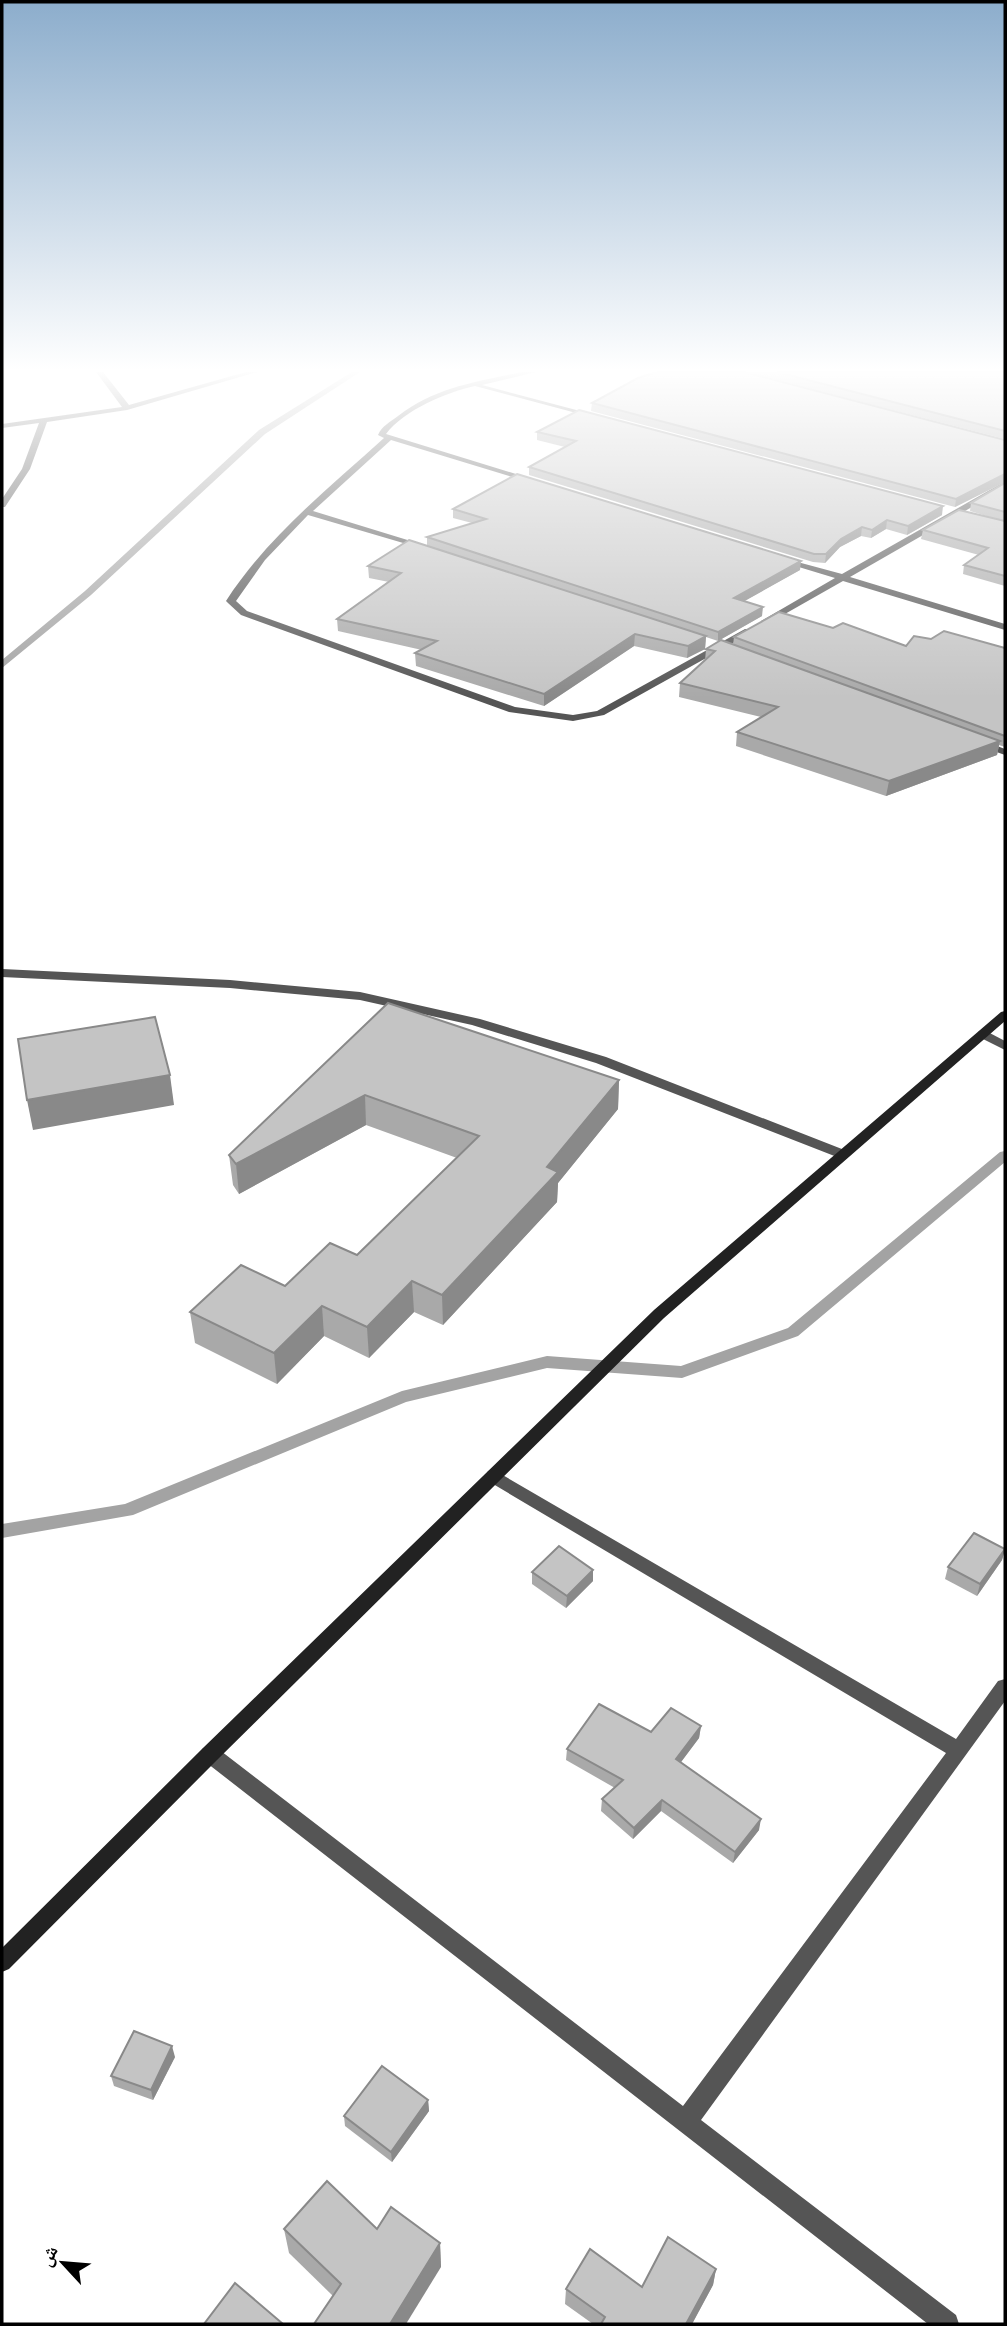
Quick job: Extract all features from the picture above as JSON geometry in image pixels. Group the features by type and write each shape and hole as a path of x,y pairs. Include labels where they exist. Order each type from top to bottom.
{"street":[{"path":"2,505 18,481"},
{"path":"342,481 244,577 231,601 244,613 513,710 573,718 600,713 1005,485"},
{"path":"529,481 540,484"},
{"path":"943,509 969,516"},
{"path":"308,512 429,550"},
{"path":"778,557 1005,627"},
{"path":"706,642 732,652"},
{"path":"966,737 1005,752"},
{"path":"2,973 217,983 360,996 475,1022 601,1060 842,1154"},
{"path":"2,1962 659,1314 1005,1015"},
{"path":"984,1034 1005,1046"},
{"path":"494,1476 958,1750"},
{"path":"685,2122 1005,1687"},
{"path":"210,1754 947,2324"}],"building":[{"path":"505,481 538,481 801,561 734,598 763,607 718,632 427,537 486,519 453,509"},
{"path":"573,481 846,481 943,506 908,526 887,520 872,530 862,527 841,539 826,554 814,554"},
{"path":"886,481 992,481 956,499"},
{"path":"1005,483 1005,512 971,503"},
{"path":"959,510 1005,521 1005,576 964,565 988,548 923,530"},
{"path":"409,540 706,636 688,646 635,634 544,694 415,653 437,641 337,619 401,573 368,566"},
{"path":"779,612 833,628 843,623 906,646 914,636 931,639 944,631 1005,648 1005,736 734,637"},
{"path":"721,640 1000,741 889,781 737,732 778,707 680,683 715,651 706,649"},
{"path":"388,1003 619,1080 547,1167 558,1172 442,1295 412,1281 367,1327 322,1306 274,1353 190,1312 241,1265 285,1286 330,1243 357,1255 479,1136 365,1095 236,1164 229,1155"},
{"path":"155,1017 170,1075 27,1100 18,1039"},
{"path":"974,1533 1005,1549 980,1584 948,1567"},
{"path":"559,1546 593,1570 567,1596 532,1572"},
{"path":"599,1704 651,1732 671,1708 701,1726 676,1759 761,1819 735,1852 662,1800 634,1828 602,1799 623,1780 567,1749"},
{"path":"134,2031 172,2046 151,2090 111,2076"},
{"path":"382,2066 428,2100 391,2152 344,2116"},
{"path":"327,2181 377,2229 391,2207 440,2243 390,2324 314,2324 341,2284 284,2229"},
{"path":"668,2237 716,2269 686,2324 601,2324 605,2317 566,2289 590,2249 642,2287"},
{"path":"235,2283 283,2324 204,2324"}],"waterway":[{"path":"2,665 88,593 210,481"},
{"path":"2,1531 127,1510 402,1397 547,1362 682,1372 793,1332 1005,1155"}]}
